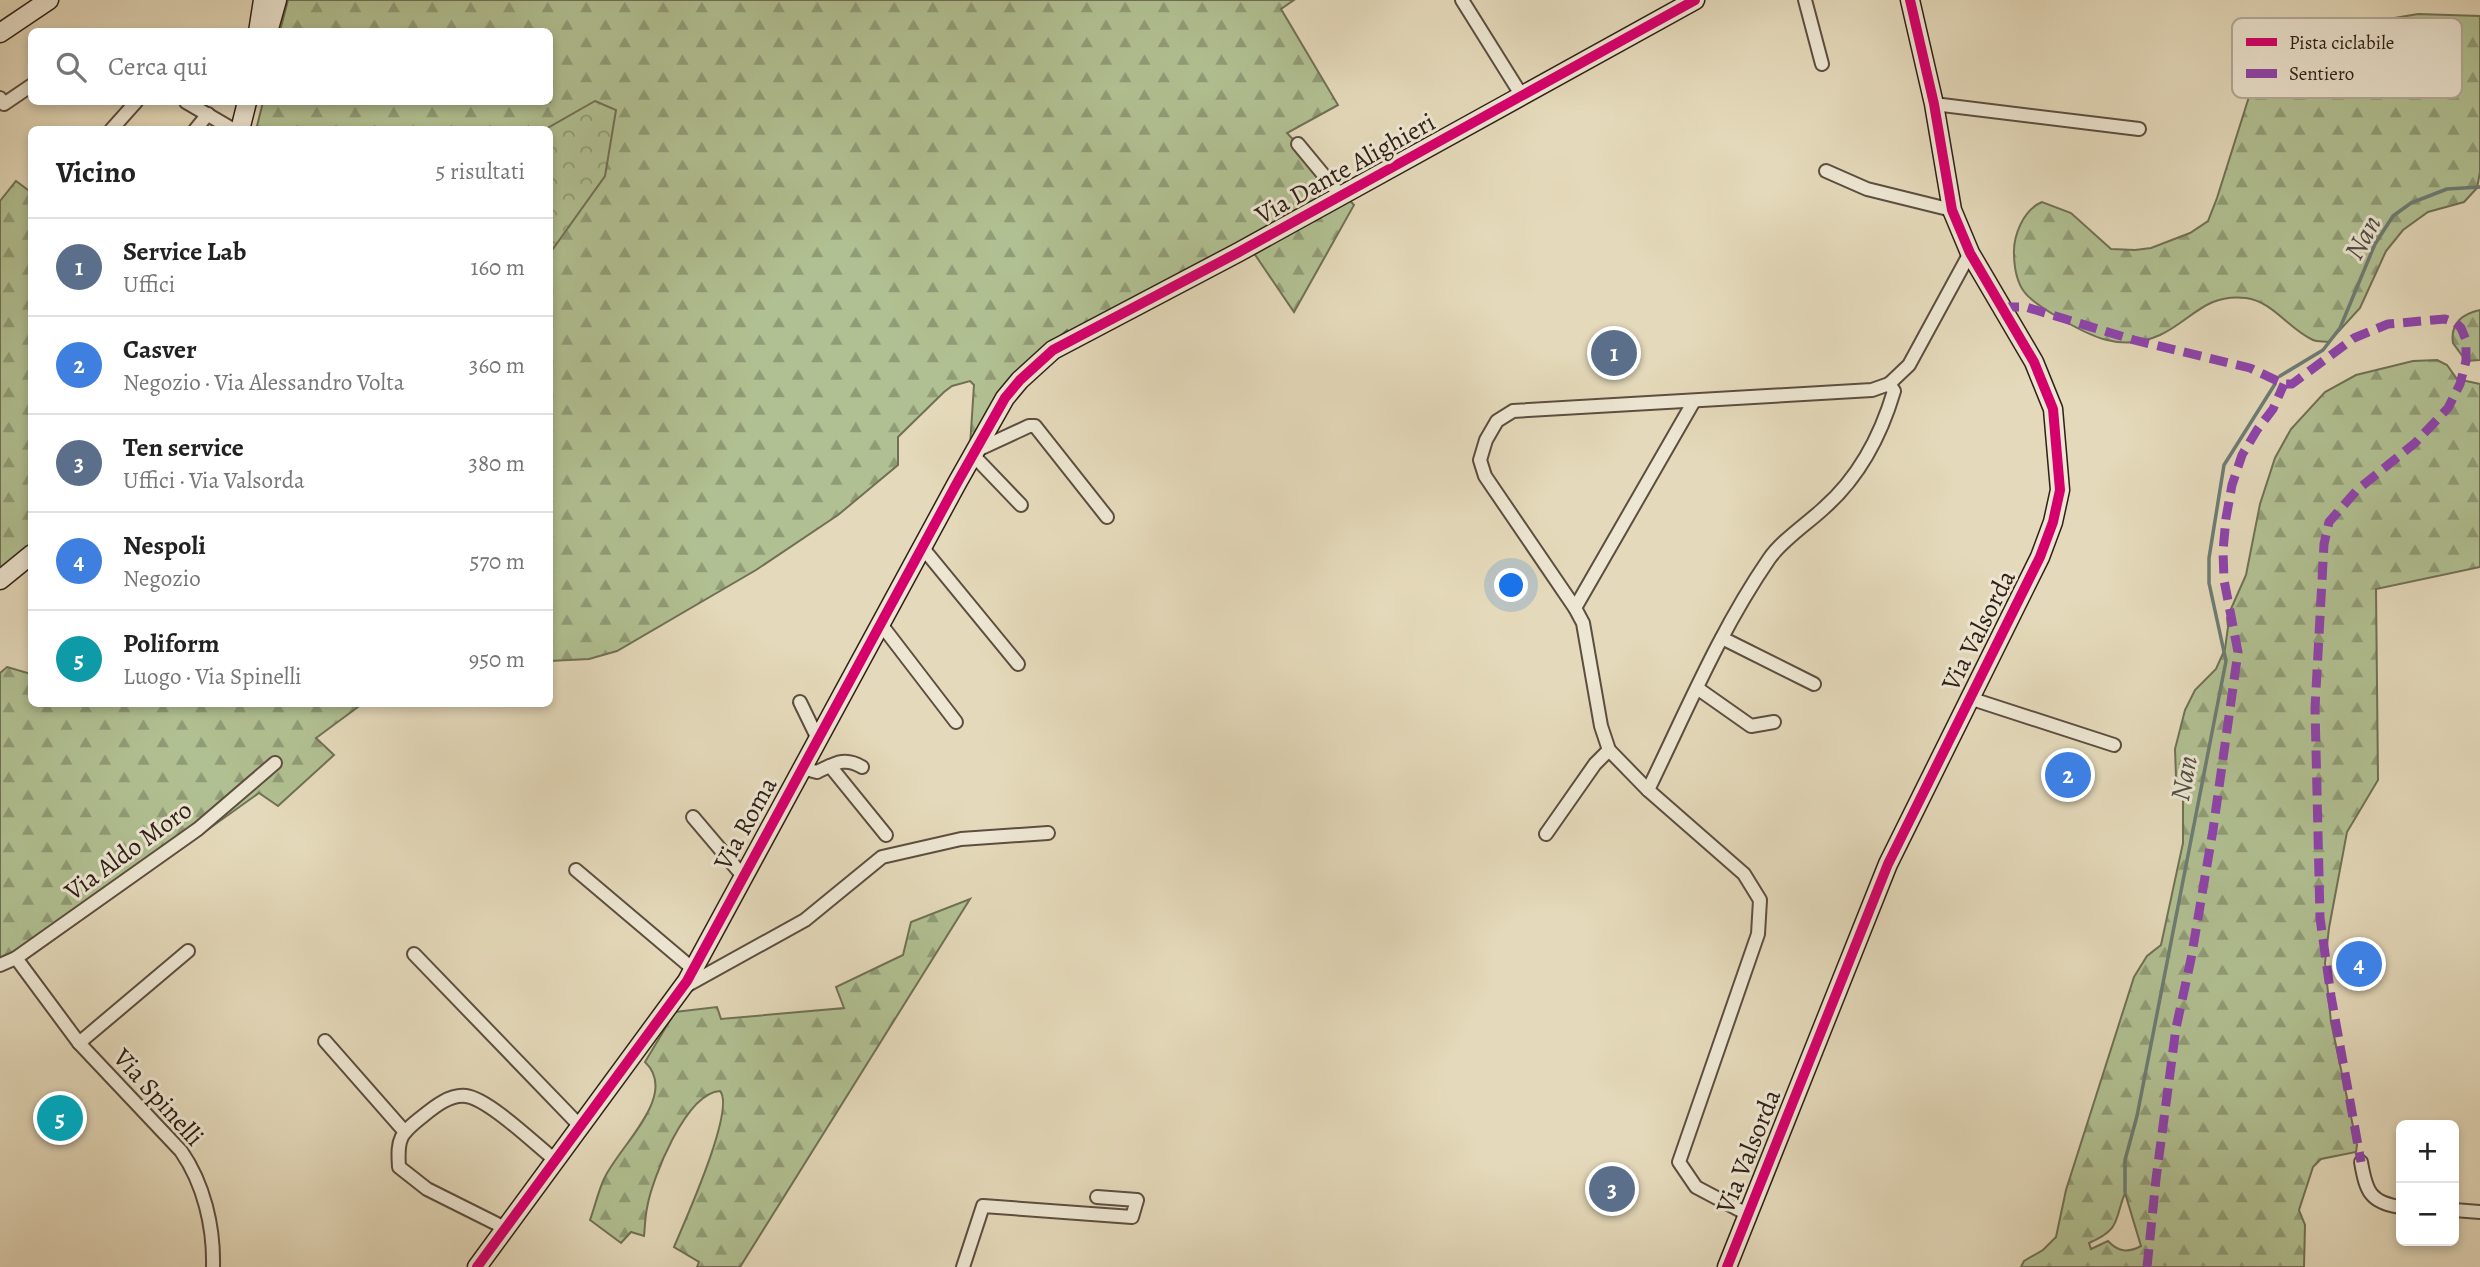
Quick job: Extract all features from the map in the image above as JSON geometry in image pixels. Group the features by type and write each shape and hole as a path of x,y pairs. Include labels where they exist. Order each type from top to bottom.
{"street":[{"path":"0,33 49,0"},
{"path":"259,28 263,0"},
{"path":"269,28 277,0"},
{"path":"1462,0 1522,96"},
{"name":"Via Dante Alighieri","path":"1020,380 1053,350 1341,196 1695,0"},
{"path":"1805,0 1822,64"},
{"name":"Via Valsorda","path":"1727,1267 1888,864 2040,557 2053,522 2060,490 2053,409 2034,362 1970,253 1952,210 1934,104 1910,0"},
{"path":"1,103 28,87"},
{"path":"1934,104 2139,130"},
{"path":"115,126 133,105"},
{"path":"192,105 228,126"},
{"path":"241,126 246,105"},
{"path":"198,126 208,114"},
{"path":"1298,144 1341,196"},
{"path":"1826,171 1867,189 1952,210"},
{"path":"1889,384 1894,391 1888,412 1855,475 1827,506 1770,556 1722,638 1648,790 1609,750 1601,726 1583,624 1575,608 1485,476 1480,460 1486,440 1497,421 1513,411 1871,390 1889,384 1909,365 1970,253"},
{"name":"Via Roma","path":"477,1267 681,989 1004,398 1020,380"},
{"path":"1575,608 1694,401"},
{"path":"1021,505 974,454 1029,426 1035,426 1107,517"},
{"path":"922,548 1018,664"},
{"path":"0,580 28,557"},
{"path":"880,623 956,722"},
{"path":"1722,638 1814,684"},
{"path":"1697,688 1751,726 1774,722"},
{"path":"1969,698 2114,745"},
{"path":"800,702 818,739"},
{"path":"1546,834 1595,764 1609,750"},
{"path":"802,768 817,772 840,761 852,761 862,767"},
{"name":"Via Aldo Moro","path":"0,964 16,958 198,829 275,763"},
{"path":"830,766 886,835"},
{"name":"Via Valsorda","path":"1648,790 1744,874 1760,900 1758,934 1679,1162 1696,1187 1747,1214"},
{"path":"692,817 743,876"},
{"path":"681,989 805,920 882,857 961,839 1048,833"},
{"path":"576,870 693,969"},
{"name":"Via Spinelli","path":"79,1043 188,951"},
{"path":"414,954 580,1126"},
{"name":"Via Spinelli","path":"16,958 79,1043 172,1142 190,1165 207,1212 214,1267"},
{"path":"325,1041 404,1132"},
{"path":"505,1228 427,1189 400,1167 398,1144 404,1132 441,1102 466,1096 490,1108 555,1160"},
{"path":"2361,1162 2369,1193 2388,1205 2396,1206"},
{"path":"963,1267 983,1206 1132,1217 1137,1200 1097,1196"},
{"path":"2459,1210 2480,1212"}],"green space":[{"path":"288,0 1294,0 1281,9 1338,105 1287,133 1354,205 1294,312 1245,240 1071,337 1067,330 1025,368 970,446 974,385 970,381 952,386 944,392 898,437 898,465 838,515 756,570 617,651 589,659 553,661 553,126 257,126 262,105 553,105 553,28 281,28"},
{"path":"2418,14 2480,16 2480,172 2477,188 2464,202 2428,212 2403,230 2386,251 2360,308 2329,342 2315,341 2264,304 2246,298 2232,298 2209,304 2171,329 2146,340 2106,340 2056,316 2024,292 2015,267 2017,232 2029,211 2042,202 2071,213 2111,249 2151,248 2190,233 2208,221 2249,98 2462,98 2462,18 2394,18"},
{"path":"595,101 616,110 605,176 553,249 553,126"},
{"path":"16,181 28,190 28,548 0,572 0,201"},
{"path":"2480,310 2480,360 2466,361 2453,343 2453,330 2463,317"},
{"path":"2437,360 2447,365 2457,379 2480,384 2480,567 2376,589 2378,780 2347,832 2325,963 2331,1022 2357,1145 2356,1152 2321,1159 2313,1167 2299,1210 2305,1225 2304,1267 2021,1267 2024,1261 2043,1250 2056,1237 2066,1190 2134,977 2147,956 2161,945 2183,843 2183,796 2176,777 2175,749 2185,710 2195,690 2216,669 2225,649 2227,618 2246,575 2260,504 2275,458 2291,429 2325,392 2356,375 2413,361","holes":["2125,1193 2141,1246 2123,1250 2108,1241 2091,1249 2089,1243 2112,1228"]},
{"path":"7,667 28,673 28,707 358,707 316,738 334,755 278,806 259,793 21,963 0,964 0,673"},
{"path":"970,899 740,1267 697,1267 699,1262 674,1247 715,1142 723,1102 720,1091 707,1095 695,1106 683,1121 663,1158 650,1194 644,1236 631,1232 621,1243 590,1220 604,1179 651,1105 655,1090 654,1075 645,1062 675,1012 717,1007 721,1019 844,1008 836,987 903,955 911,922"}],"waterway":[{"name":"Nan","path":"2280,376 2323,350 2340,328 2375,244 2393,216 2411,203 2447,189 2480,187"},
{"name":"Nan","path":"2125,1192 2125,1160 2137,1116 2226,661 2209,583 2209,558 2224,465 2275,384"}],"marked path":[{"path":"2001,307 2026,307 2134,340 2250,368 2284,384 2292,384 2354,338 2388,324 2445,319 2461,328 2466,340 2466,361 2460,384 2448,408 2415,443 2357,490 2329,522 2324,544 2315,708 2320,918 2361,1162"},
{"path":"2147,1267 2176,1028 2213,830 2238,652 2224,580 2226,518 2232,485 2242,455 2273,409 2284,384"}],"cycle path":[{"path":"477,1267 687,981 957,483 1005,398 1020,380 1053,350 1239,252 1695,0"},
{"path":"1727,1267 1888,864 2040,557 2053,522 2060,490 2053,409 2034,362 1970,253 1952,210 1934,104 1910,0"}],"place":[{"name":"Service Lab","path":"1614,353"},
{"name":"Casver","path":"2068,775"},
{"name":"Nespoli","path":"2359,964"},
{"name":"Poliform","path":"60,1118"},
{"name":"Ten service","path":"1612,1189"}]}
